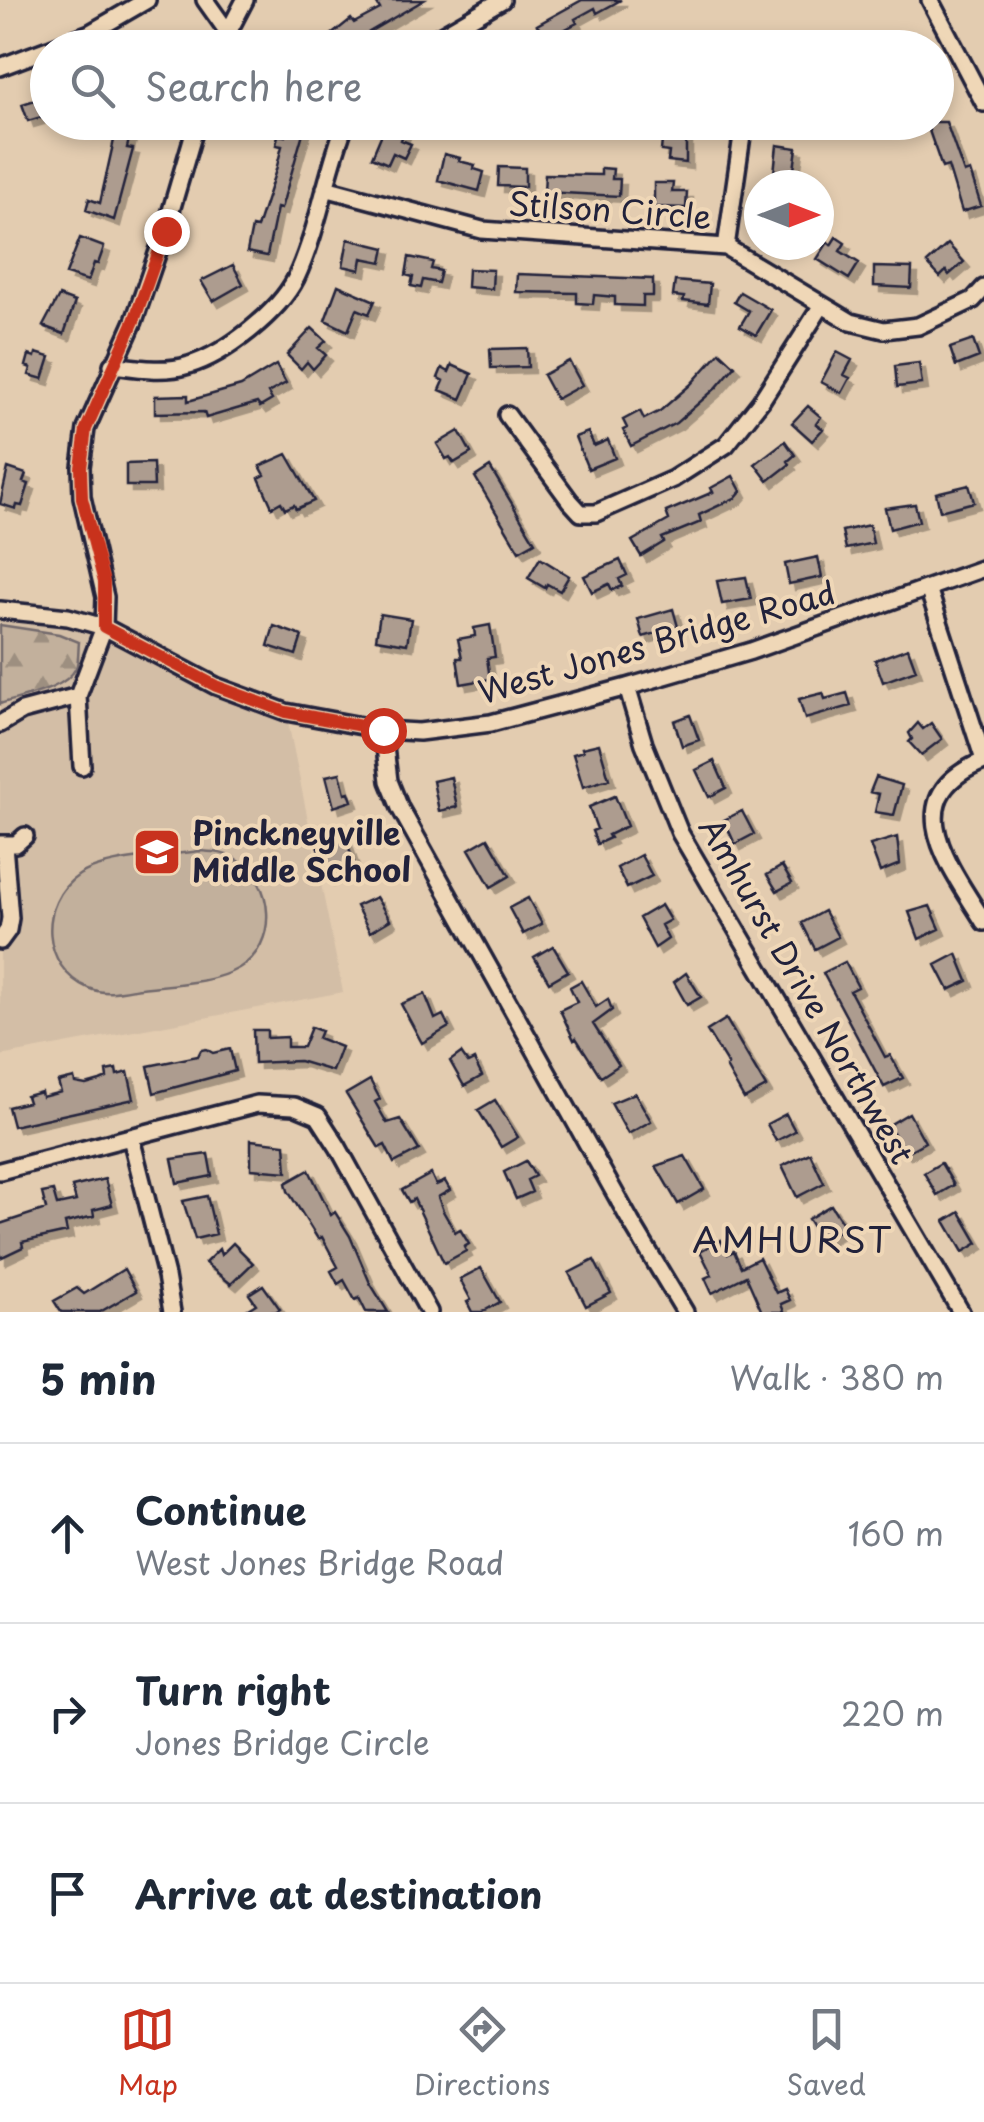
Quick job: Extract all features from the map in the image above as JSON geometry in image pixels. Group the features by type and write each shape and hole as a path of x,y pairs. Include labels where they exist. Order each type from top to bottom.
{"street":[{"path":"95,30 147,0"},
{"path":"206,0 226,30"},
{"path":"228,30 245,0"},
{"path":"450,30 502,0"},
{"path":"930,0 946,30"},
{"path":"954,46 984,103"},
{"path":"0,67 30,55"},
{"path":"82,766 78,696 104,627 104,582 82,498 86,429 134,321 166,231 192,140"},
{"path":"112,365 146,369 189,365 238,340 279,302 295,278 340,140"},
{"path":"726,247 741,140"},
{"name":"Stilson Circle","path":"325,188 482,230 726,247 851,322 884,330 918,326 974,300 984,288"},
{"path":"507,416 580,512 596,513 673,479 726,445 761,401 822,305"},
{"name":"West Jones Bridge Road","path":"0,610 68,617 104,627 216,686 286,712 383,730 419,732 491,723 627,687 751,650 984,568"},
{"path":"928,588 984,761 963,770 942,793 933,816 942,852 984,922"},
{"name":"Amhurst Drive Northwest","path":"627,687 644,744 680,833 961,1312"},
{"path":"0,724 22,710 78,696"},
{"path":"383,730 389,782 400,808 612,1188 686,1312"},
{"path":"0,941 10,918 2,844 16,844 26,836"},
{"path":"0,1170 257,1104 294,1106 318,1116 429,1312"},
{"path":"131,1138 172,1312"}],"shaded area":[{"name":"Pinckneyville Middle School","path":"0,610 68,617 286,712 343,992 0,1056"}],"green space":[{"path":"0,625 59,634 79,642 76,668 53,687 0,704"},
{"path":"199,851 236,859 259,882 265,897 266,929 252,958 215,978 117,992 88,988 61,966 50,934 51,918 65,887 79,875 136,858"}],"building":[{"path":"385,0 424,0 373,30 337,30 351,19 354,23 380,9 377,4"},
{"path":"582,0 621,0 597,13 595,8 564,30 540,30 537,25"},
{"path":"30,102 30,120 28,121 22,104"},
{"path":"114,140 129,140 127,148 133,149 114,220 86,210 89,199 100,203"},
{"path":"277,140 301,140 281,209 277,208 267,256 247,252 252,227 257,228 276,170 282,146 276,145"},
{"path":"379,140 411,144 404,158 393,153 388,164 372,157"},
{"path":"662,140 686,140 686,163 668,161 669,152 661,151"},
{"path":"932,140 952,140 964,173 970,171 981,206 962,212 948,166 942,168"},
{"path":"777,145 797,148 794,170 774,170"},
{"path":"444,154 484,172 479,191 438,180"},
{"path":"499,167 525,168 525,187 498,186"},
{"path":"601,168 613,169 612,179 620,179 619,196 544,192 545,174 601,175"},
{"path":"654,183 673,183 672,192 687,192 686,208 654,207"},
{"path":"836,237 845,243 840,251 859,263 849,279 819,260 834,260"},
{"path":"80,238 104,247 88,281 66,274"},
{"path":"348,239 385,248 382,262 362,258 360,270 343,266"},
{"path":"948,244 964,262 949,275 946,271 940,277 927,263"},
{"path":"409,257 433,262 431,269 441,271 438,283 423,280 421,288 411,286 413,277 406,275"},
{"path":"233,265 243,284 213,301 201,281"},
{"path":"874,267 912,268 911,288 874,286"},
{"path":"468,269 493,270 492,289 467,287"},
{"path":"517,274 653,279 653,296 643,296 643,306 615,305 615,297 594,295 593,304 577,303 577,293 516,292"},
{"path":"675,281 710,284 708,304 673,296"},
{"path":"338,285 375,301 369,314 357,309 348,331 325,320"},
{"path":"740,292 771,310 756,335 740,326 749,311 734,302"},
{"path":"59,296 75,302 64,334 43,326"},
{"path":"312,328 326,341 318,348 326,355 313,369 307,362 301,369 287,355"},
{"path":"973,340 979,357 956,366 950,348"},
{"path":"527,348 528,367 491,368 490,349"},
{"path":"720,352 735,366 716,388 676,423 631,446 623,420 640,411 644,419 660,411"},
{"path":"837,352 852,360 844,375 850,378 842,393 821,382"},
{"path":"36,353 50,357 43,379 29,375 31,368 26,366 29,355 35,357"},
{"path":"569,361 582,385 556,399 543,375"},
{"path":"919,363 922,384 897,387 895,366"},
{"path":"276,365 286,383 268,393 272,400 260,407 257,403 206,418 204,412 155,413 155,396 188,395 188,401 241,386"},
{"path":"452,365 472,374 461,399 440,390 444,381 438,378 442,368 449,372"},
{"path":"808,406 821,417 816,424 823,429 812,441 792,423"},
{"path":"459,431 471,453 454,463 450,457 446,459 437,444"},
{"path":"588,432 594,446 608,440 615,458 588,469 575,437"},
{"path":"785,441 795,455 788,461 790,464 768,481 755,464"},
{"path":"287,454 314,501 296,509 294,505 285,509 281,502 272,507 259,478 265,475 260,466"},
{"path":"153,463 154,486 126,486 126,464"},
{"path":"490,467 535,542 519,551 475,477"},
{"path":"8,468 26,474 23,482 29,484 22,506 17,505 16,509 0,504"},
{"path":"733,476 741,491 735,498 699,515 701,522 662,538 664,542 641,556 632,541 669,520 666,512 713,492 711,488"},
{"path":"969,485 974,502 940,511 936,493"},
{"path":"915,504 919,521 890,529 885,508"},
{"path":"869,525 873,543 846,549 842,531"},
{"path":"818,557 822,577 789,584 785,564"},
{"path":"540,558 569,576 560,591 528,578"},
{"path":"620,560 627,575 619,579 622,586 612,590 609,584 592,592 584,576"},
{"path":"746,577 751,599 722,604 717,581"},
{"path":"673,609 678,627 643,637 638,619"},
{"path":"380,614 411,619 407,644 376,639"},
{"path":"490,625 495,657 487,658 490,679 461,684 458,639 475,636 474,628"},
{"path":"274,626 302,636 296,655 268,646"},
{"path":"908,648 916,670 883,682 875,660"},
{"path":"823,693 825,699 847,693 851,706 805,719 799,699"},
{"path":"690,715 699,740 682,746 674,721"},
{"path":"918,723 923,729 931,723 942,739 921,755 909,742 909,733"},
{"path":"599,744 609,779 583,787 573,754"},
{"path":"714,761 726,788 709,797 696,770"},
{"path":"340,773 345,793 349,792 352,801 334,807 326,776"},
{"path":"451,777 457,807 439,811 433,781"},
{"path":"876,777 902,785 894,815 875,812 879,794 870,792"},
{"path":"615,796 627,826 597,844 592,831 597,829 589,807"},
{"path":"742,811 754,834 735,844 724,820"},
{"path":"345,837 356,869 328,880 317,845"},
{"path":"897,837 900,864 880,872 870,845"},
{"path":"488,838 510,876 491,887 469,849"},
{"path":"641,855 652,876 627,888 617,868"},
{"path":"782,866 792,883 777,891 767,875"},
{"path":"376,897 390,920 370,932 356,906"},
{"path":"528,898 542,924 523,934 509,908"},
{"path":"661,905 670,920 661,925 668,939 655,948 639,918"},
{"path":"930,906 940,929 919,939 909,912"},
{"path":"824,911 838,937 815,949 802,923"},
{"path":"553,946 568,971 549,982 534,957"},
{"path":"957,954 968,981 949,990 936,965"},
{"path":"845,962 858,987 850,991 885,1057 890,1055 903,1078 884,1087 823,973"},
{"path":"686,973 701,997 687,1005 674,982"},
{"path":"581,981 596,1007 608,999 612,1010 593,1024 619,1065 601,1077 574,1040 560,1010 577,1002 570,987"},
{"path":"425,994 435,1019 443,1015 449,1027 422,1043 401,1004"},
{"path":"726,1019 766,1087 744,1099 707,1031"},
{"path":"311,1027 321,1031 318,1038 341,1047 332,1071 299,1061 254,1063 253,1030 267,1030 267,1038 287,1037 287,1047 303,1047"},
{"path":"206,1049 213,1053 230,1049 235,1071 154,1093 148,1066 198,1056"},
{"path":"461,1053 468,1063 474,1060 482,1076 464,1086 450,1061"},
{"path":"116,1069 117,1075 128,1072 134,1099 13,1126 8,1107 28,1102 26,1096 61,1092 58,1082 74,1078 75,1083 86,1085 100,1081 107,1078 106,1071"},
{"path":"370,1080 380,1099 375,1102 387,1123 400,1119 419,1150 394,1163 385,1145 379,1148 346,1094"},
{"path":"635,1093 651,1121 628,1134 611,1103"},
{"path":"495,1100 518,1137 501,1147 478,1110"},
{"path":"909,1113 925,1142 905,1153 889,1125"},
{"path":"786,1114 795,1131 776,1141 767,1124"},
{"path":"251,1140 285,1144 287,1172 251,1169"},
{"path":"810,1153 824,1183 797,1197 782,1166"},
{"path":"208,1154 212,1176 177,1183 172,1159"},
{"path":"685,1156 704,1189 678,1204 656,1166"},
{"path":"526,1161 535,1176 527,1180 532,1192 516,1199 504,1172"},
{"path":"941,1163 954,1185 937,1195 924,1173"},
{"path":"309,1170 331,1215 335,1212 350,1236 370,1283 388,1312 366,1312 344,1280 338,1284 331,1271 338,1267 322,1237 318,1239 288,1191 286,1183"},
{"path":"431,1174 436,1185 445,1181 450,1190 438,1197 455,1232 460,1229 469,1244 464,1247 466,1251 444,1263 414,1199 409,1202 402,1190"},
{"path":"105,1179 112,1205 93,1210 94,1216 65,1223 67,1232 22,1242 23,1247 0,1258 0,1224 46,1209 42,1193 53,1191 57,1205 76,1201 72,1187"},
{"path":"207,1196 216,1234 195,1239 183,1201"},
{"path":"831,1205 845,1227 822,1241 808,1219"},
{"path":"960,1212 978,1243 963,1252 945,1221"},
{"path":"721,1240 728,1254 734,1251 741,1267 759,1258 776,1293 785,1289 790,1300 781,1304 784,1312 762,1312 746,1276 712,1293 705,1278 712,1275 700,1251"},
{"path":"233,1243 253,1263 231,1284 205,1263 219,1249 221,1255"},
{"path":"594,1260 611,1293 586,1306 569,1273"},
{"path":"481,1268 500,1302 482,1312 472,1312 467,1302 471,1300 460,1279"},
{"path":"124,1269 136,1291 100,1312 61,1312 54,1301 77,1288 84,1294"},
{"path":"263,1285 280,1309 243,1312 256,1304 249,1294"}],"place":[{"name":"Pinckneyville Middle School","path":"157,852"}],"district":[{"name":"AMHURST","path":"793,1241"}],"route":[{"path":"166,231 134,321 86,429 82,498 104,582 104,627 216,686 286,712 383,730"}]}
